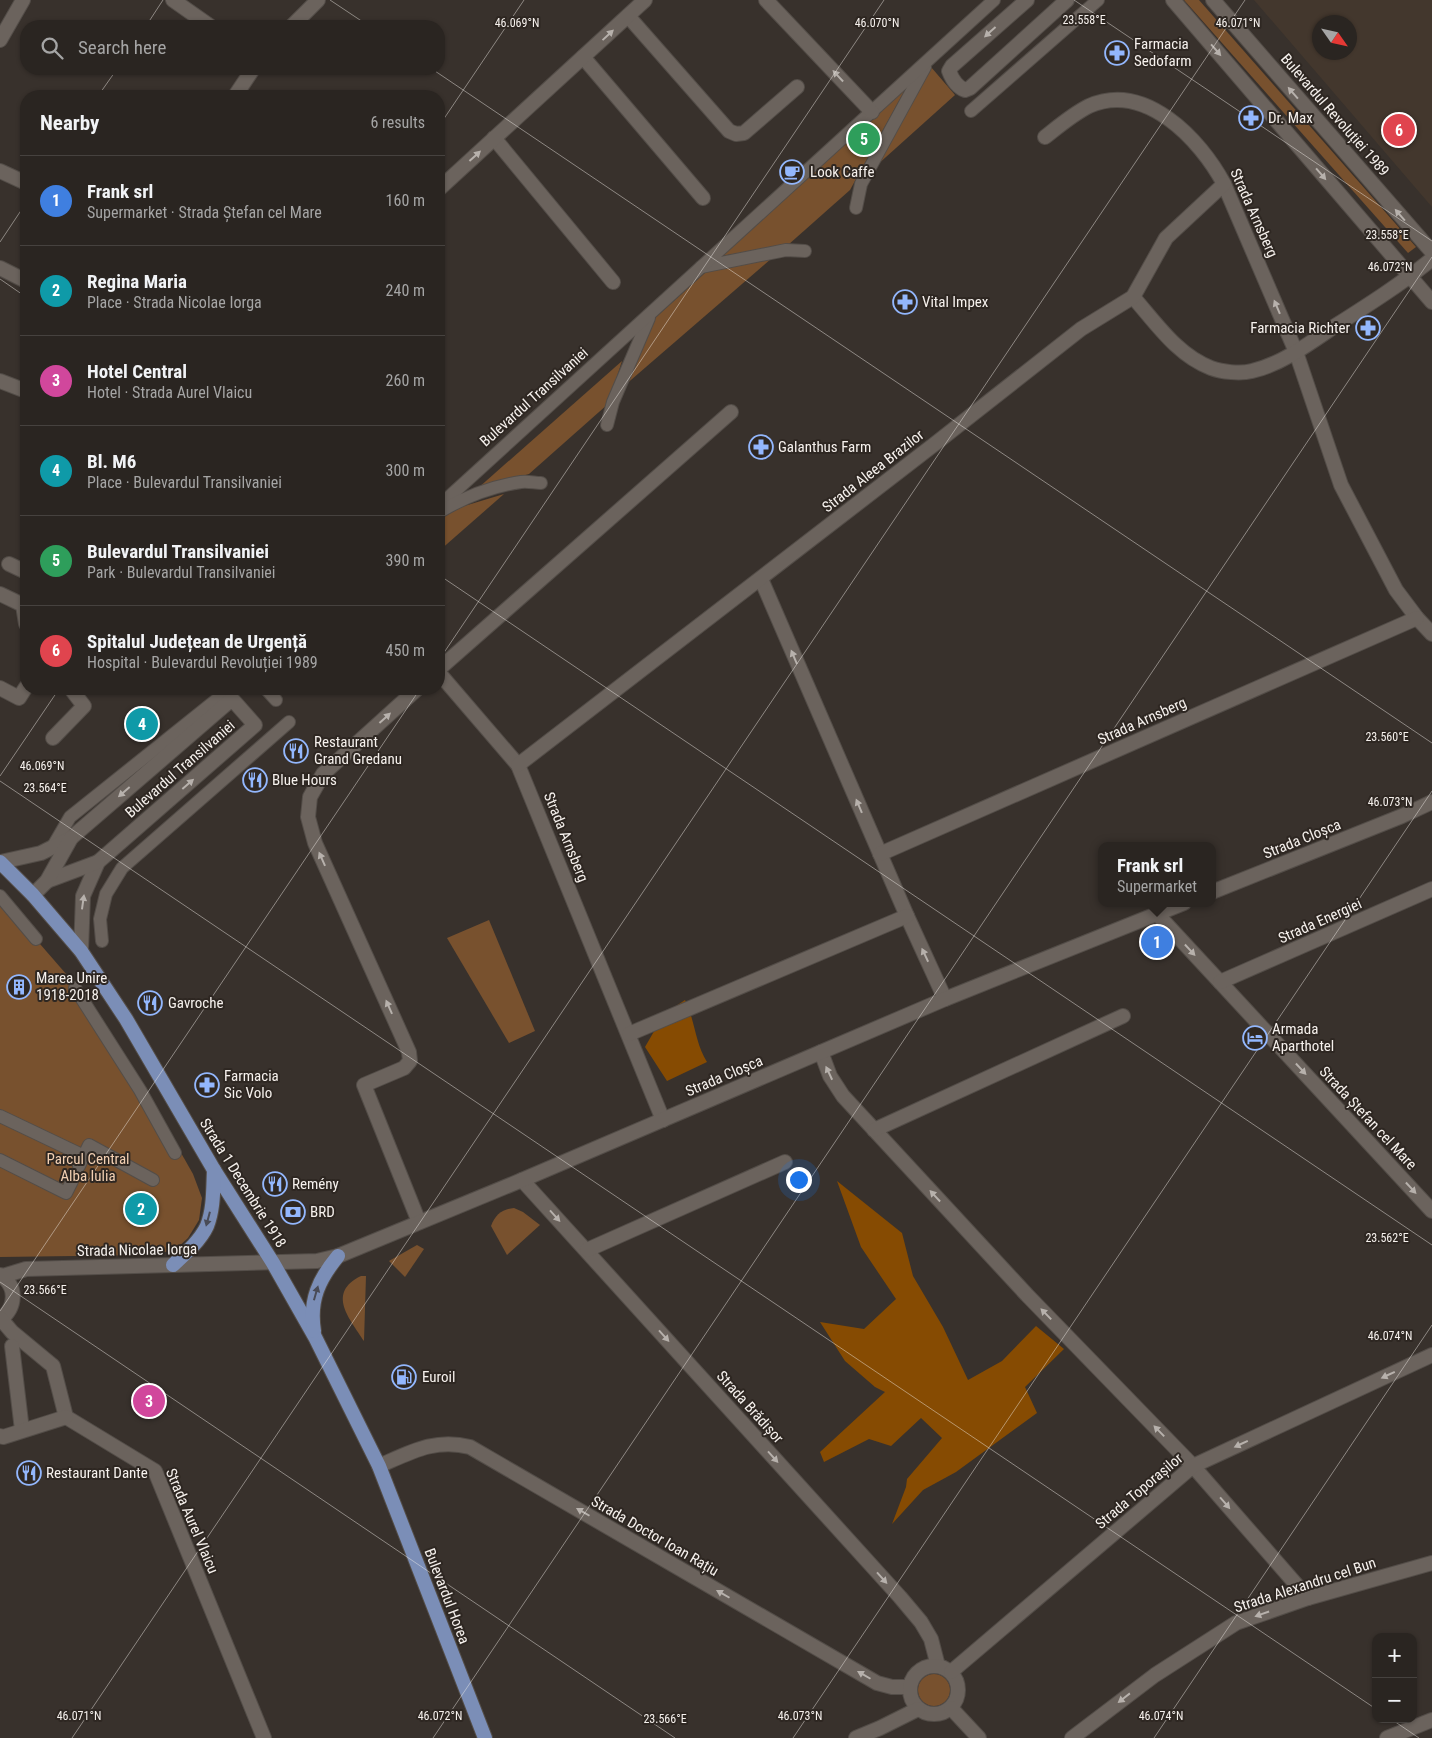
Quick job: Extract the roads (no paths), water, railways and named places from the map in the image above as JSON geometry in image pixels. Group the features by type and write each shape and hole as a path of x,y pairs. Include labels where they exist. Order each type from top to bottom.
{"main road":[{"name":"Strada 1 Decembrie 1918","path":"0,862 33,895 80,951 126,1019 214,1170 273,1263 315,1337 379,1466"},
{"path":"173,1265 192,1247 206,1227 212,1203 214,1170"},
{"path":"315,1337 312,1318 315,1292 325,1273 338,1256"},
{"name":"Bulevardul Horea","path":"379,1466 485,1738"}],"street":[{"path":"0,40 23,0"},
{"path":"172,0 201,20"},
{"path":"298,20 318,0"},
{"path":"445,183 645,0"},
{"path":"766,0 872,112"},
{"name":"Bulevardul Transilvaniei","path":"445,501 994,0"},
{"path":"1027,0 952,66 949,71 951,77 961,88 966,90 970,88 1068,0"},
{"path":"971,111 1098,0"},
{"path":"1173,0 1432,302"},
{"name":"Bulevardul Revoluției 1989","path":"1213,0 1432,252"},
{"path":"628,16 729,130 736,134 744,133 797,87"},
{"path":"583,57 703,198"},
{"name":"Bulevardul Transilvaniei","path":"856,208 861,184 930,59"},
{"path":"239,90 249,75"},
{"name":"Strada Arnsberg","path":"1045,137 1069,118 1091,105 1117,100 1136,103 1168,118 1188,135 1216,169 1296,352 1341,485 1396,590 1432,634"},
{"path":"494,138 614,282"},
{"path":"0,171 20,180"},
{"name":"Strada Aleea Brazilor","path":"518,765 1081,328 1133,296 1166,238 1224,184"},
{"path":"701,267 786,250 805,251"},
{"path":"1133,296 1166,335 1181,350 1194,359 1212,368 1231,372 1250,372 1296,352 1410,277 1432,259"},
{"path":"0,268 20,279"},
{"name":"Bulevardul Transilvaniei","path":"607,425 613,402 651,313"},
{"path":"0,381 20,389"},
{"path":"445,666 731,412"},
{"path":"445,509 462,499 498,488 523,482 541,483"},
{"path":"9,564 20,569"},
{"path":"760,579 945,999"},
{"path":"0,594 20,601"},
{"name":"Strada Arnsberg","path":"880,854 1417,618"},
{"name":"Strada Arnsberg","path":"445,678 518,765 663,1120"},
{"path":"0,688 19,698 21,695"},
{"path":"53,738 84,706 76,695"},
{"name":"Bulevardul Transilvaniei","path":"52,848 70,817 222,695"},
{"path":"271,695 276,700"},
{"path":"410,695 323,774 310,797 308,817 315,843 409,1052 410,1060 404,1068 364,1085 419,1222"},
{"name":"Bulevardul Transilvaniei","path":"0,862 41,852 71,838 232,699 256,725 98,862 47,881"},
{"path":"102,941 100,919 106,894 122,868 289,722"},
{"name":"Strada Cloșca","path":"1216,890 1402,816 1432,802"},
{"name":"Bulevardul Transilvaniei","path":"33,895 47,881 71,838"},
{"name":"Bulevardul Transilvaniei","path":"80,951 83,896 98,862"},
{"name":"Strada Energiei","path":"1220,982 1432,889"},
{"path":"0,896 36,939"},
{"name":"Strada Cloșca","path":"273,1263 317,1261 338,1256 522,1180 945,999 1174,907"},
{"name":"Strada Ștefan cel Mare","path":"1157,914 1432,1211"},
{"path":"629,1034 907,916"},
{"path":"75,988 140,1090 175,1153"},
{"path":"874,1130 1123,1016"},
{"path":"821,1052 830,1076 843,1096 1027,1295 1193,1466 1308,1598"},
{"path":"0,1116 81,1161 89,1145 153,1180"},
{"path":"0,1160 66,1193 72,1181"},
{"path":"587,1250 785,1162"},
{"name":"Strada Brădișor","path":"522,1180 900,1597 932,1639 944,1669"},
{"name":"Strada Nicolae Iorga","path":"1,1276 26,1269 273,1263"},
{"name":"Strada Nicolae Iorga","path":"0,1320 8,1314 14,1298 9,1282 1,1276"},
{"path":"0,1320 53,1366 66,1417 3,1437 0,1436"},
{"path":"22,1430 6,1348 26,1343"},
{"name":"Strada Toporașilor","path":"944,1669 1193,1466 1432,1354"},
{"name":"Strada Aurel Vlaicu","path":"66,1417 155,1470 264,1738"},
{"name":"Strada Doctor Ioan Rațiu","path":"379,1466 435,1444 470,1447 877,1683 892,1687 910,1687"},
{"name":"Strada Alexandru cel Bun","path":"1072,1738 1154,1675 1236,1623 1308,1598 1432,1563"},
{"path":"930,1666 944,1669 956,1678 958,1686 956,1702 945,1712 931,1715 918,1709 910,1695 910,1687 917,1673 930,1666"},
{"path":"951,1708 979,1738"},
{"path":"856,1738 918,1709"},
{"path":"1387,1738 1432,1720"}],"place":[{"name":"Farmacia Sedofarm","path":"1117,53"},
{"name":"Dr. Max","path":"1251,118"},
{"name":"Spitalul Județean de Urgență","path":"1399,130"},
{"name":"Bulevardul Transilvaniei","path":"864,139"},
{"name":"Look Caffe","path":"792,172"},
{"name":"Vital Impex","path":"905,302"},
{"name":"Farmacia Richter","path":"1368,328"},
{"name":"Galanthus Farm","path":"761,447"},
{"name":"Bl. M6","path":"142,724"},
{"name":"Restaurant Grand Gredanu","path":"296,751"},
{"name":"Blue Hours","path":"255,780"},
{"name":"Frank srl","path":"1157,942"},
{"name":"Marea Unire 1918-2018","path":"19,987"},
{"name":"Gavroche","path":"150,1003"},
{"name":"Armada Aparthotel","path":"1255,1038"},
{"name":"Farmacia Sic Volo","path":"207,1085"},
{"name":"Remény","path":"275,1184"},
{"name":"Regina Maria","path":"141,1209"},
{"name":"BRD","path":"293,1212"},
{"name":"Euroil","path":"404,1377"},
{"name":"Hotel Central","path":"149,1401"},
{"name":"Restaurant Dante","path":"29,1473"}],"park label":[{"name":"Parcul Central Alba Iulia","path":"88,1168"}]}
